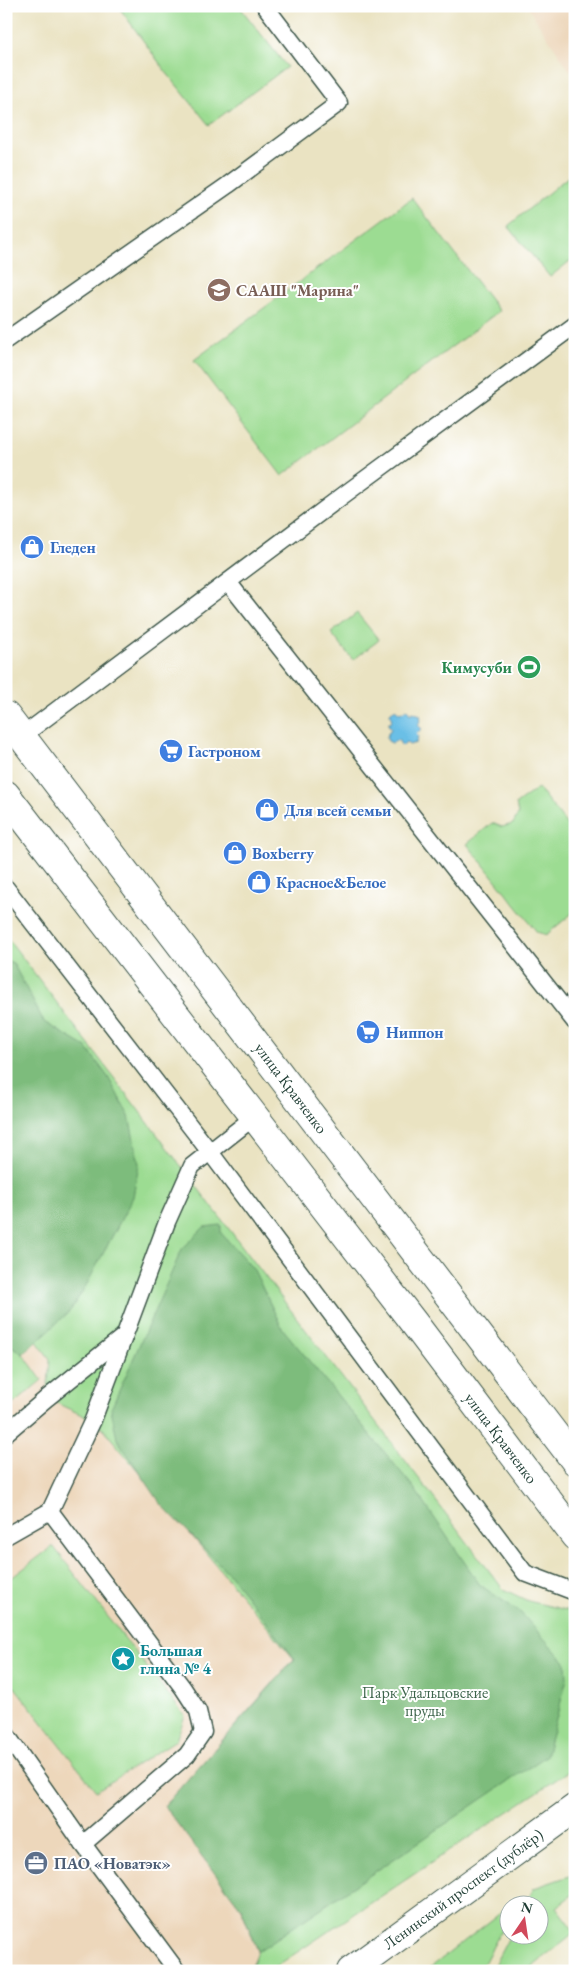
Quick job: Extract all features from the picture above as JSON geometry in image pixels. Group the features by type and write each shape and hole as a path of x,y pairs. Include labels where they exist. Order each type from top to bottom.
{"street":[{"name":"улица Кравченко","path":"11,727 52,776 575,1461"},
{"name":"улица Кравченко","path":"6,795 417,1326 575,1536"},
{"name":"Ленинский проспект (дублёр)","path":"351,1971 575,1808"}],"lane":[{"path":"6,340 232,182 339,103 266,6"},
{"path":"11,727 228,582 344,494 575,325"},
{"path":"228,582 575,1022"},
{"path":"7,889 210,1152 525,1573 575,1592"},
{"path":"6,1536 50,1511 93,1420 167,1222 192,1166 254,1117"},
{"path":"6,1434 124,1336"},
{"path":"50,1511 183,1688 198,1711 202,1732 187,1755 83,1844"},
{"path":"6,1734 83,1844 177,1971"}],"shaded area":[{"path":"527,6 575,6 575,68 570,71"},
{"path":"6,1300 50,1359 47,1398 93,1420 104,1430 295,1659 165,1806 241,1908 258,1951 250,1971 6,1971"}],"green space":[{"path":"118,6 239,6 287,67 209,125 166,72"},
{"path":"569,176 575,177 575,257 550,277 508,226"},
{"path":"412,198 499,311 282,476 194,360"},
{"path":"357,613 379,640 353,660 331,633"},
{"path":"538,788 575,835 575,911 546,935 537,932 467,844 492,823 502,827 513,824 518,814 516,804"},
{"name":"Парк Удальцовские пруды","path":"6,936 503,1589 528,1601 575,1612 575,1767 269,1971 250,1971 258,1951 241,1908 164,1806 294,1659 104,1430 84,1416 47,1398 50,1359 6,1300"},
{"path":"6,960 13,963 44,1022 86,1047 108,1077 129,1116 139,1164 133,1197 87,1284 70,1311 23,1354 6,1342"},
{"name":"Парк Удальцовские пруды","path":"221,1225 221,1233 254,1270 282,1328 414,1488 480,1585 521,1613 566,1663 567,1679 546,1756 258,1951 241,1908 164,1806 295,1659 230,1575 161,1504 117,1439 111,1409 182,1249 204,1227"},
{"path":"6,1342 23,1354 42,1380 6,1410"},
{"path":"53,1546 185,1716 176,1740 96,1791 6,1676 6,1582"},
{"path":"575,1874 575,1893 556,1907 575,1932 526,1971 491,1971 505,1944 548,1944 548,1894 531,1894 534,1888"},
{"path":"498,1915 498,1937 480,1971 426,1971"}],"water":[{"path":"395,709 400,713 407,709 410,714 413,712 420,715 421,719 418,725 422,729 416,734 418,736 416,743 409,745 406,742 402,746 398,740 392,743 388,741 386,737 391,729 388,724 392,721 390,713"}],"place":[{"name":"СААШ \"Марина\"","path":"219,290"},
{"name":"Гледен","path":"32,547"},
{"name":"Кимусуби","path":"529,667"},
{"name":"Гастроном","path":"171,751"},
{"name":"Для всей семьи","path":"267,810"},
{"name":"Boxberry","path":"235,853"},
{"name":"Красное&Белое","path":"259,882"},
{"name":"Ниппон","path":"368,1032"},
{"name":"Большая глина № 4","path":"123,1659"},
{"name":"ПАО «Новатэк»","path":"36,1863"}]}
